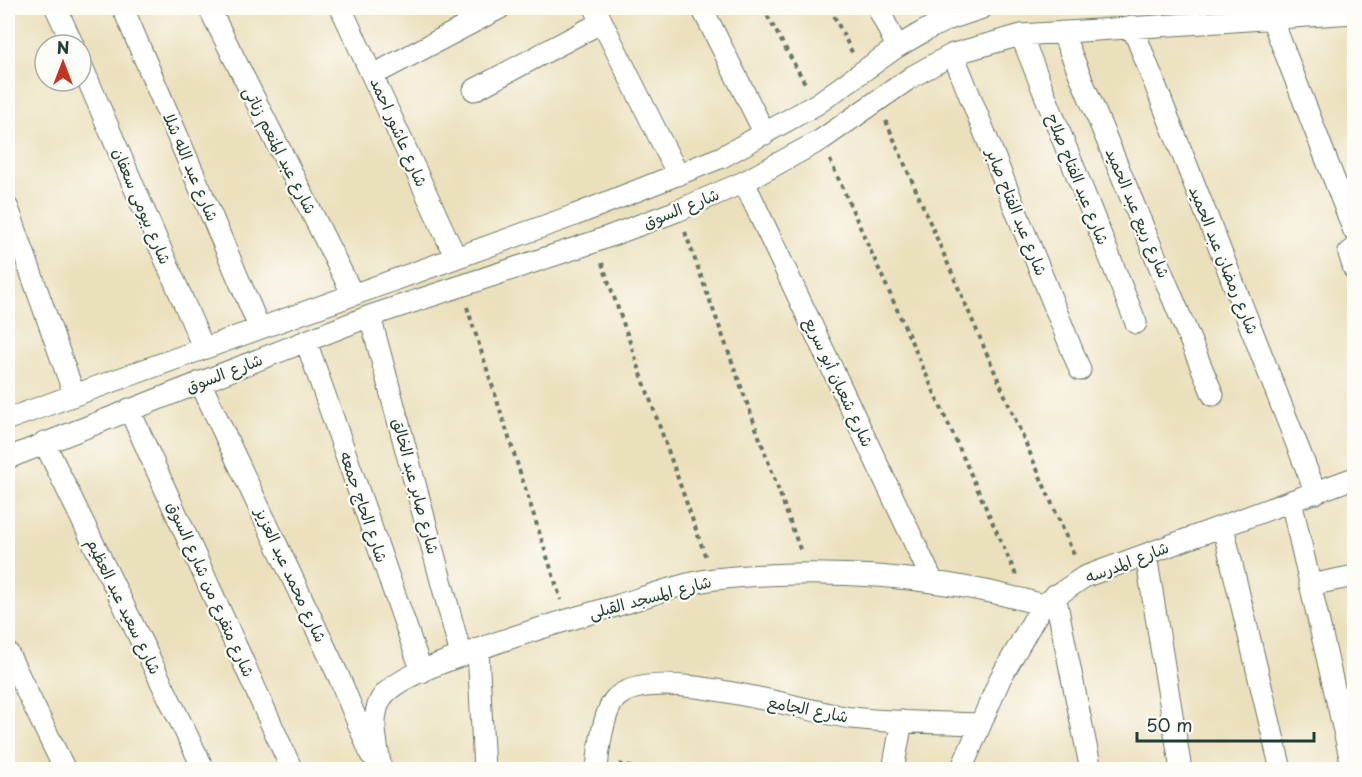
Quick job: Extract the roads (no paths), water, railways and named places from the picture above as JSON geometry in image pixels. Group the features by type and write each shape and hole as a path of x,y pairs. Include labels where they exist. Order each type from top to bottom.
{"street":[{"path":"56,8 67,33"},
{"name":"شارع عبد الله شلا","path":"123,8 259,327"},
{"name":"شارع عبد المنعم زناتى","path":"209,8 352,293"},
{"name":"شارع عاشور احمد","path":"341,8 455,256"},
{"path":"373,75 501,8"},
{"path":"702,8 765,134"},
{"path":"878,8 897,47"},
{"name":"شارع السوق","path":"8,419 722,157 817,104 863,74 897,47 948,19 982,8"},
{"name":"شارع السوق","path":"8,458 370,316 594,242 677,211 744,182 821,141 913,76 953,54 1021,35 1354,13"},
{"path":"474,90 598,15 678,175"},
{"path":"1272,19 1354,231"},
{"name":"شارع رمضان عبد الحميد","path":"1132,26 1316,493"},
{"name":"شارع ربيع عبد الحميد","path":"1062,32 1214,395"},
{"name":"شارع عبد الفتاح صلاح","path":"1021,35 1136,323"},
{"name":"شارع عبد الفتاح صابر","path":"953,54 1080,370"},
{"name":"شارع بيومى سعفان","path":"93,92 203,347"},
{"name":"شارع شعبان أبو سريع","path":"744,182 933,582"},
{"path":"8,208 74,394"},
{"path":"1354,249 1349,255 1354,269"},
{"name":"شارع صابر عبد الخالق","path":"370,316 470,652 484,770"},
{"name":"شارع الحاج جمعه","path":"306,341 422,672"},
{"name":"شارع محمد عبد العزيز","path":"200,382 339,677 379,770"},
{"name":"شارع متفرع من شارع السوق","path":"129,409 292,770"},
{"name":"شارع سعيد عبد العظيم","path":"44,442 204,770"},
{"name":"شارع المدرسه","path":"961,770 1000,679 1042,600 1084,577 1354,478"},
{"path":"1291,501 1353,770"},
{"path":"1223,526 1281,770"},
{"path":"1146,555 1181,770"},
{"name":"شارع المسجد القبلى","path":"379,770 374,720 376,709 387,690 470,652 678,587 714,580 810,575 933,582 1042,600"},
{"path":"1310,585 1354,576"},
{"path":"1042,600 1092,770"},
{"path":"8,653 65,770"},
{"name":"شارع الجامع","path":"597,770 602,736 615,699 637,689 654,685 698,686 827,714 902,721 980,724"},
{"path":"893,770 902,721"}]}
